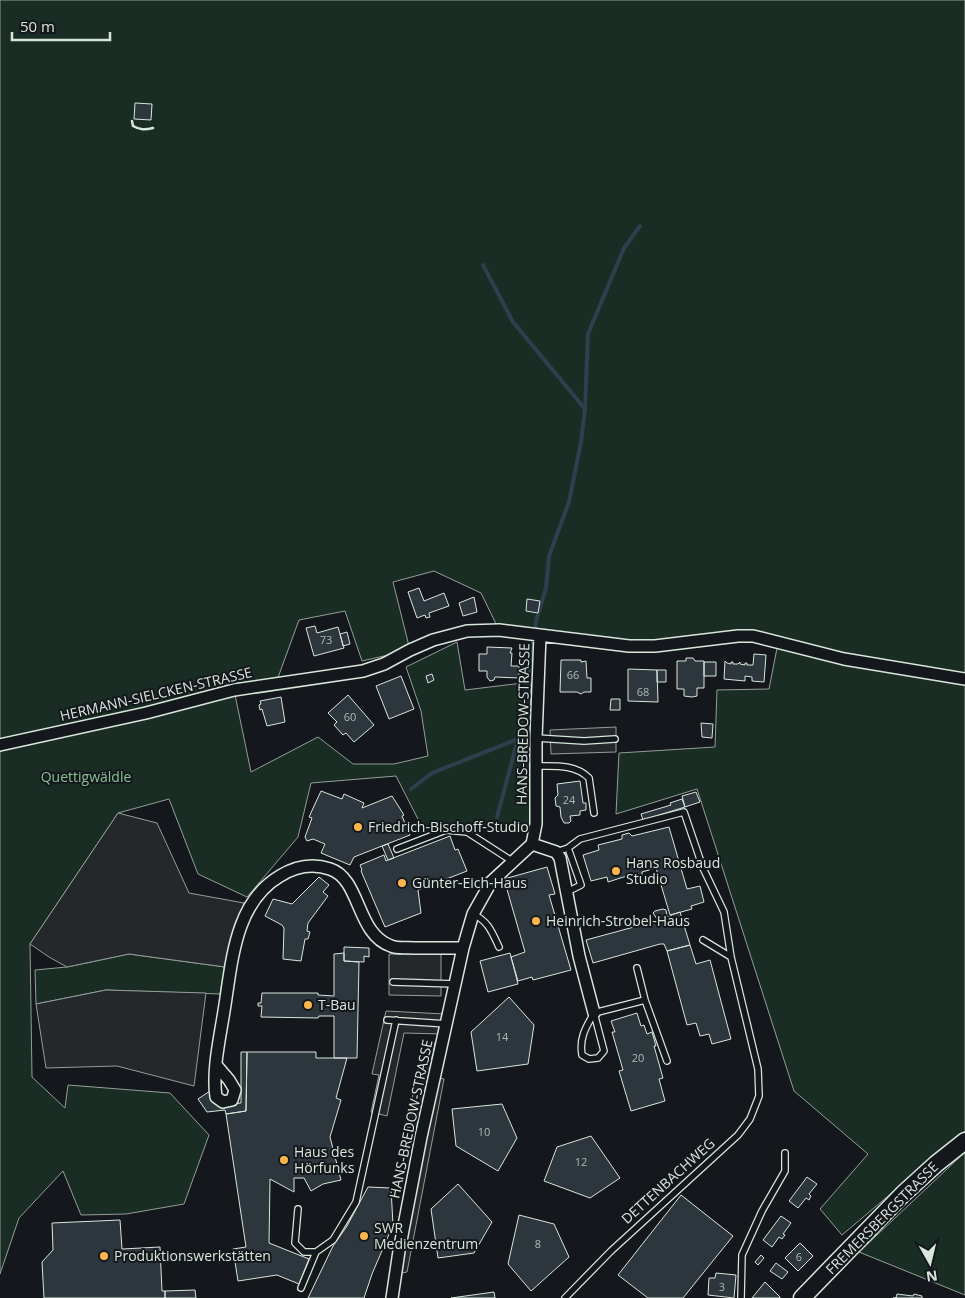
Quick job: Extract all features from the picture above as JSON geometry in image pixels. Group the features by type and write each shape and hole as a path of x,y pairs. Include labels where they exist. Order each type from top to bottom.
{"main road":[{"name":"FREMERSBERGSTRASSE","path":"802,1298 904,1194 936,1164 965,1142"}],"street":[{"name":"HERMANN-SIELCKEN-STRASSE","path":"0,745 146,714 234,690 363,671 384,664 433,640 467,631 499,630 629,646 655,646 738,636 753,636 844,659 965,679"},
{"name":"HANS-BREDOW-STRASSE","path":"392,1298 406,1212 472,914 491,882 532,844 536,824 535,635"},
{"path":"532,844 562,850 560,858 579,956 594,1013"},
{"path":"217,1066 234,948 243,917 254,898 268,883 291,869 315,865 333,870 345,879 372,933 381,942 394,947 463,948"}],"lane":[{"path":"536,738 584,741 615,739"},
{"path":"536,766 562,766 579,770 585,774 589,778 594,813"},
{"path":"562,850 580,839 684,812 702,868 724,912 731,957"},
{"path":"397,849 446,830 467,832 512,861"},
{"path":"472,914 482,918 491,928 499,947"},
{"path":"703,940 731,957"},
{"name":"DETTENBACHWEG","path":"564,1298 611,1251 738,1136 750,1119 759,1096 758,1069 731,957"},
{"path":"637,968 645,1000 667,1061"},
{"path":"393,982 456,984"},
{"path":"594,1013 604,1052 598,1058 590,1060 582,1055 580,1047 583,1032 594,1013 645,1000"},
{"path":"387,1020 447,1024"},
{"path":"301,1288 316,1252 333,1240 356,1202 396,1020"},
{"path":"741,1298 742,1255 762,1211 786,1171 785,1153"},
{"path":"298,1209 295,1243 304,1252 316,1252"}],"green space":[{"name":"Quettigwäldle","path":"0,0 965,0 965,1131 842,1235 820,1209 868,1154 794,1091 697,789 616,814 619,753 715,747 717,690 769,689 777,648 768,639 655,646 499,630 481,593 434,571 393,582 410,650 362,661 345,611 299,620 276,683 234,690 251,772 318,737 353,764 394,764 428,756 421,711 406,667 457,642 465,690 531,682 530,829 422,827 396,776 311,783 298,837 247,897 198,874 169,799 118,813 30,944 32,1077 65,1108 68,1085 170,1093 209,1135 184,1204 126,1214 81,1215 63,1171 19,1218 0,1274"},
{"path":"129,954 225,967 220,994 106,990 36,1004 35,970 67,967"},
{"path":"965,1152 965,1295 859,1252"}],"shaded area":[{"path":"616,727 616,752 551,754 550,730"},
{"path":"118,813 157,823 189,893 244,903 233,934 225,967 129,954 67,967 30,944"},
{"path":"389,954 441,954 441,996 389,995"},
{"path":"106,990 206,993 194,1086 117,1066 46,1068 36,1004"},
{"path":"386,1011 445,1014 441,1034 404,1033 387,1116 371,1112 379,1075 372,1074"},
{"path":"424,1041 435,1043 418,1129 406,1127"},
{"path":"440,1078 444,1079 407,1272 402,1273 409,1220"}],"building":[{"path":"135,103 152,104 151,120 134,119"},
{"path":"419,588 424,601 444,593 449,606 429,613 430,617 426,618 425,615 417,618 408,592"},
{"path":"474,597 477,612 463,616 459,603"},
{"path":"527,599 540,601 538,613 526,611"},
{"path":"315,626 317,633 338,627 344,648 314,656 306,628"},
{"path":"347,632 350,644 343,646 340,634"},
{"path":"487,647 512,648 510,653 512,653 511,666 519,666 519,678 495,677 494,680 490,681 487,677 487,671 479,671 479,654 487,654"},
{"path":"754,654 766,655 764,682 752,681 752,677 745,676 745,681 724,679 725,661 731,664 731,662 738,664 740,662 740,664 745,665 747,663 747,665 753,665"},
{"path":"686,658 704,661 704,688 697,688 697,696 684,696 684,689 677,689 677,661 686,661"},
{"path":"561,660 586,661 587,678 591,678 591,692 581,694 577,692 560,692"},
{"path":"704,662 716,662 716,676 704,676"},
{"path":"628,669 657,670 658,702 628,701"},
{"path":"657,670 666,670 666,682 657,682"},
{"path":"432,674 434,680 428,683 426,676"},
{"path":"401,676 414,709 389,719 376,686"},
{"path":"348,695 374,725 354,742 346,733 343,735 334,725 337,722 328,713"},
{"path":"281,697 285,722 267,726 262,709 260,710 260,701"},
{"path":"611,699 620,699 620,710 610,710"},
{"path":"701,723 713,724 712,738 702,737"},
{"path":"580,781 583,803 586,803 586,810 580,811 580,815 570,816 571,821 564,823 560,807 556,806 557,784"},
{"name":"Friedrich-Bischoff-Studio","path":"321,791 342,799 344,794 364,803 362,808 392,796 404,815 402,816 410,835 354,857 350,865 321,853 325,844 313,839 307,841 305,837 312,818 309,817"},
{"path":"696,792 700,802 685,807 682,796"},
{"path":"682,799 685,807 643,820 641,814 671,805 670,803"},
{"name":"Hans Rosbaud Studio","path":"669,827 687,889 700,886 704,902 691,906 692,909 670,915 656,868 642,872 642,876 635,878 633,874 608,882 607,877 591,881 583,855 599,850 598,845 622,839 622,835 629,833 632,836"},
{"name":"Günter-Eich-Haus","path":"450,836 455,850 458,849 467,871 418,890 421,913 385,927 360,865 384,855 386,861"},
{"path":"388,844 394,858 388,860 382,846"},
{"name":"Heinrich-Strobel-Haus","path":"547,867 555,894 549,895 571,970 533,980 532,977 518,981 511,957 525,952 504,879"},
{"path":"319,877 329,885 323,892 328,896 308,923 307,931 310,932 308,939 305,939 301,961 283,959 284,928 265,916 273,899 292,904"},
{"path":"663,909 666,910 667,916 671,917 671,915 680,912 690,945 667,951 664,944 660,944 593,963 586,940 656,921 657,919 653,913"},
{"path":"690,945 696,964 710,960 731,1039 712,1044 709,1034 700,1036 696,1023 687,1025 667,951"},
{"path":"344,947 369,948 369,957 364,956 364,962 344,961"},
{"name":"T-Bau","path":"344,953 344,961 359,962 357,1058 334,1058 334,1016 319,1016 318,1018 261,1017 262,1006 258,1006 258,1003 261,1003 262,993 318,993 318,995 334,996 334,954"},
{"path":"510,953 518,984 488,992 480,961"},
{"path":"509,997 534,1025 528,1064 477,1071 471,1032"},
{"path":"637,1013 641,1026 644,1025 647,1034 652,1032 663,1078 659,1079 665,1101 631,1111 619,1071 623,1070 612,1032 615,1032 611,1021"},
{"path":"241,1052 247,1052 246,1111 226,1114 225,1110 207,1112 198,1099 210,1091 220,1105 241,1103"},
{"name":"Haus des Hörfunks","path":"247,1052 316,1052 316,1058 347,1058 336,1098 341,1100 330,1137 341,1180 323,1184 311,1191 304,1178 294,1178 294,1192 270,1179 269,1243 309,1259 299,1284 277,1275 238,1281 233,1249 246,1247 226,1114 246,1111"},
{"path":"502,1104 517,1138 498,1171 456,1146 452,1109"},
{"path":"591,1136 620,1178 590,1198 544,1181 557,1147"},
{"path":"807,1177 817,1184 809,1194 811,1196 809,1200 806,1198 798,1208 789,1201"},
{"path":"458,1184 492,1222 474,1253 438,1258 431,1209"},
{"name":"SWR Medienzentrum","path":"368,1187 391,1188 393,1225 364,1298 308,1298 333,1246 347,1226"},
{"path":"681,1195 733,1236 683,1298 648,1298 618,1275"},
{"path":"519,1215 554,1224 569,1257 531,1291 508,1264"},
{"path":"781,1216 791,1223 783,1234 785,1235 782,1239 779,1237 772,1247 763,1240"},
{"name":"Produktionswerkstätten","path":"120,1220 122,1249 160,1247 162,1291 165,1291 165,1298 44,1298 42,1262 53,1250 52,1223"},
{"path":"800,1243 813,1256 798,1271 785,1258"},
{"path":"761,1255 764,1258 758,1265 755,1262"},
{"path":"776,1263 788,1272 782,1279 770,1271"},
{"path":"716,1273 736,1275 734,1298 708,1295 709,1278 715,1278"},
{"path":"765,1282 780,1297 780,1298 752,1298"},
{"path":"195,1290 196,1298 165,1298 165,1291"},
{"path":"494,1292 495,1298 451,1298"},
{"path":"897,1294 922,1296 922,1298 896,1298"}],"waterway":[{"path":"497,817 518,739 536,621 546,588 549,556 569,502 581,442 585,409 588,334 624,248 640,226"},
{"path":"483,265 513,322 585,409"},
{"path":"411,789 432,773 518,739"}],"wall":[{"path":"132,121 133,126 138,128 153,128"}],"place":[{"name":"Friedrich-Bischoff-Studio","path":"358,827"},
{"name":"Hans Rosbaud Studio","path":"616,871"},
{"name":"Günter-Eich-Haus","path":"402,883"},
{"name":"Heinrich-Strobel-Haus","path":"536,921"},
{"name":"T-Bau","path":"308,1005"},
{"name":"Haus des Hörfunks","path":"284,1160"},
{"name":"SWR Medienzentrum","path":"364,1236"},
{"name":"Produktionswerkstätten","path":"104,1256"}]}
